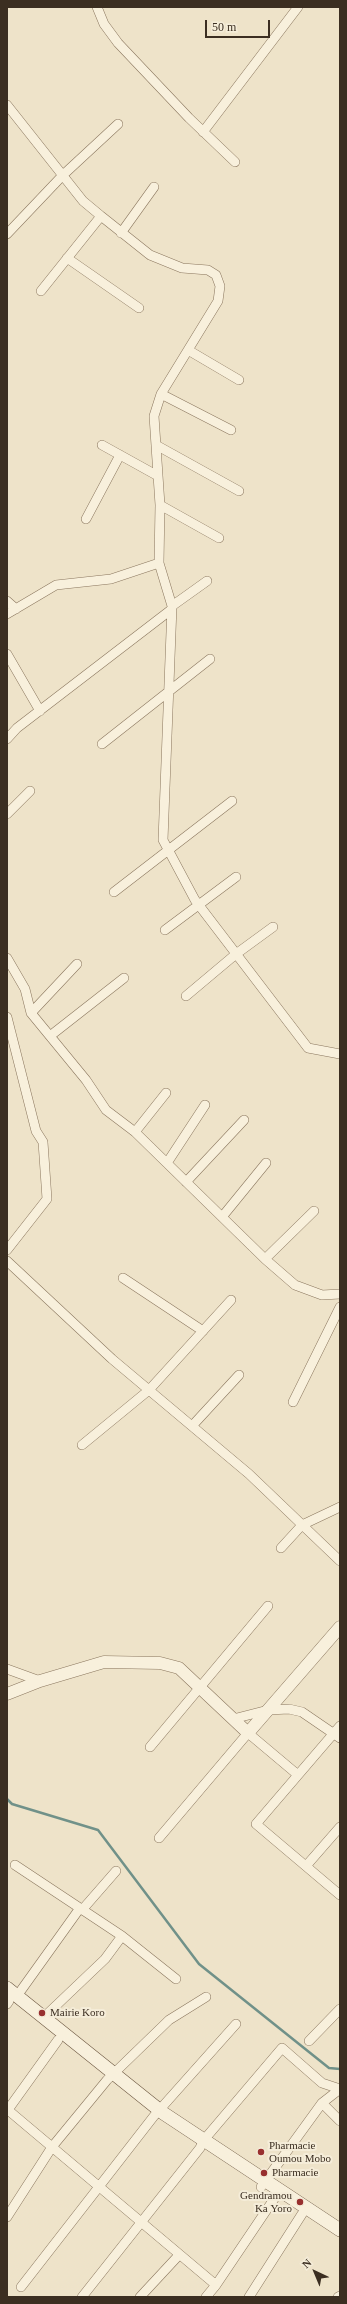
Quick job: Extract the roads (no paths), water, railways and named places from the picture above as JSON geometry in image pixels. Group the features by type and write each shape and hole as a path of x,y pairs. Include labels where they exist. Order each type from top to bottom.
{"main road":[{"path":"9,1998 44,2018 110,2077"},
{"path":"9,1998 58,2040 110,2077 157,2114 264,2184 340,2230"},
{"path":"264,2184 276,2196 340,2239"}],"street":[{"path":"97,7 104,24 118,43 203,132 235,162"},
{"path":"203,132 298,7"},
{"path":"7,105 83,201 150,255 182,268 208,270 216,275 220,286 218,301 161,394 154,416 160,505 159,563 172,607 163,840 199,904 308,1048 340,1054"},
{"path":"7,234 63,175 118,124"},
{"path":"121,233 154,187"},
{"path":"41,291 101,216"},
{"path":"67,258 139,308"},
{"path":"188,350 239,380"},
{"path":"161,394 231,430"},
{"path":"102,445 158,476"},
{"path":"156,445 239,491"},
{"path":"86,519 120,455"},
{"path":"160,505 219,538"},
{"path":"7,614 56,585 111,579 159,563"},
{"path":"7,739 40,711 207,581"},
{"path":"7,601 16,609"},
{"path":"7,654 40,711"},
{"path":"102,744 210,659"},
{"path":"7,814 30,790"},
{"path":"114,892 232,801"},
{"path":"165,930 236,877"},
{"path":"186,996 236,954 273,928"},
{"path":"7,958 25,989 31,1013 86,1080 106,1110 135,1132 265,1259 296,1285 322,1295 340,1294"},
{"path":"31,1013 77,964"},
{"path":"50,1036 124,978"},
{"path":"7,1017 36,1132 43,1142 47,1199 7,1250"},
{"path":"135,1132 166,1093"},
{"path":"167,1163 205,1105"},
{"path":"186,1182 244,1120"},
{"path":"222,1217 266,1163"},
{"path":"265,1259 314,1211"},
{"path":"7,1261 112,1359 249,1474 340,1561"},
{"path":"123,1278 203,1331"},
{"path":"82,1445 149,1390 231,1300"},
{"path":"292,1402 340,1307"},
{"path":"192,1426 239,1375"},
{"path":"280,1548 302,1525 340,1507"},
{"path":"150,1747 268,1606"},
{"path":"159,1838 340,1627"},
{"path":"7,1694 40,1681 104,1662 126,1661 160,1663 179,1668 248,1733 298,1776"},
{"path":"7,1669 40,1681"},
{"path":"234,1719 268,1710 289,1709 302,1712 338,1732 256,1824 340,1895"},
{"path":"306,1866 340,1827"},
{"path":"15,1865 122,1936 176,1979"},
{"path":"9,1998 81,1909 116,1871"},
{"path":"44,2018 105,1959 122,1936"},
{"path":"7,2217 52,2147 110,2077 169,2020 206,1997"},
{"path":"309,2041 340,2009"},
{"path":"21,2287 98,2186 157,2114 236,2024"},
{"path":"58,2040 7,2111 216,2285"},
{"path":"82,2297 202,2144 282,2048 322,2083 340,2089"},
{"path":"264,2184 322,2103 340,2089"},
{"path":"322,2103 340,2121"},
{"path":"206,2297 216,2285 276,2196"},
{"path":"249,2297 302,2214"},
{"path":"140,2297 179,2255"}],"waterway":[{"path":"7,1799 12,1804 98,1830 199,1964 329,2068 340,2069"}],"place":[{"name":"Mairie Koro","path":"42,2013"},
{"name":"Pharmacie Oumou Mobo","path":"261,2152"},
{"name":"Pharmacie","path":"264,2173"},
{"name":"Gendramou Ka Yoro","path":"300,2202"}]}
